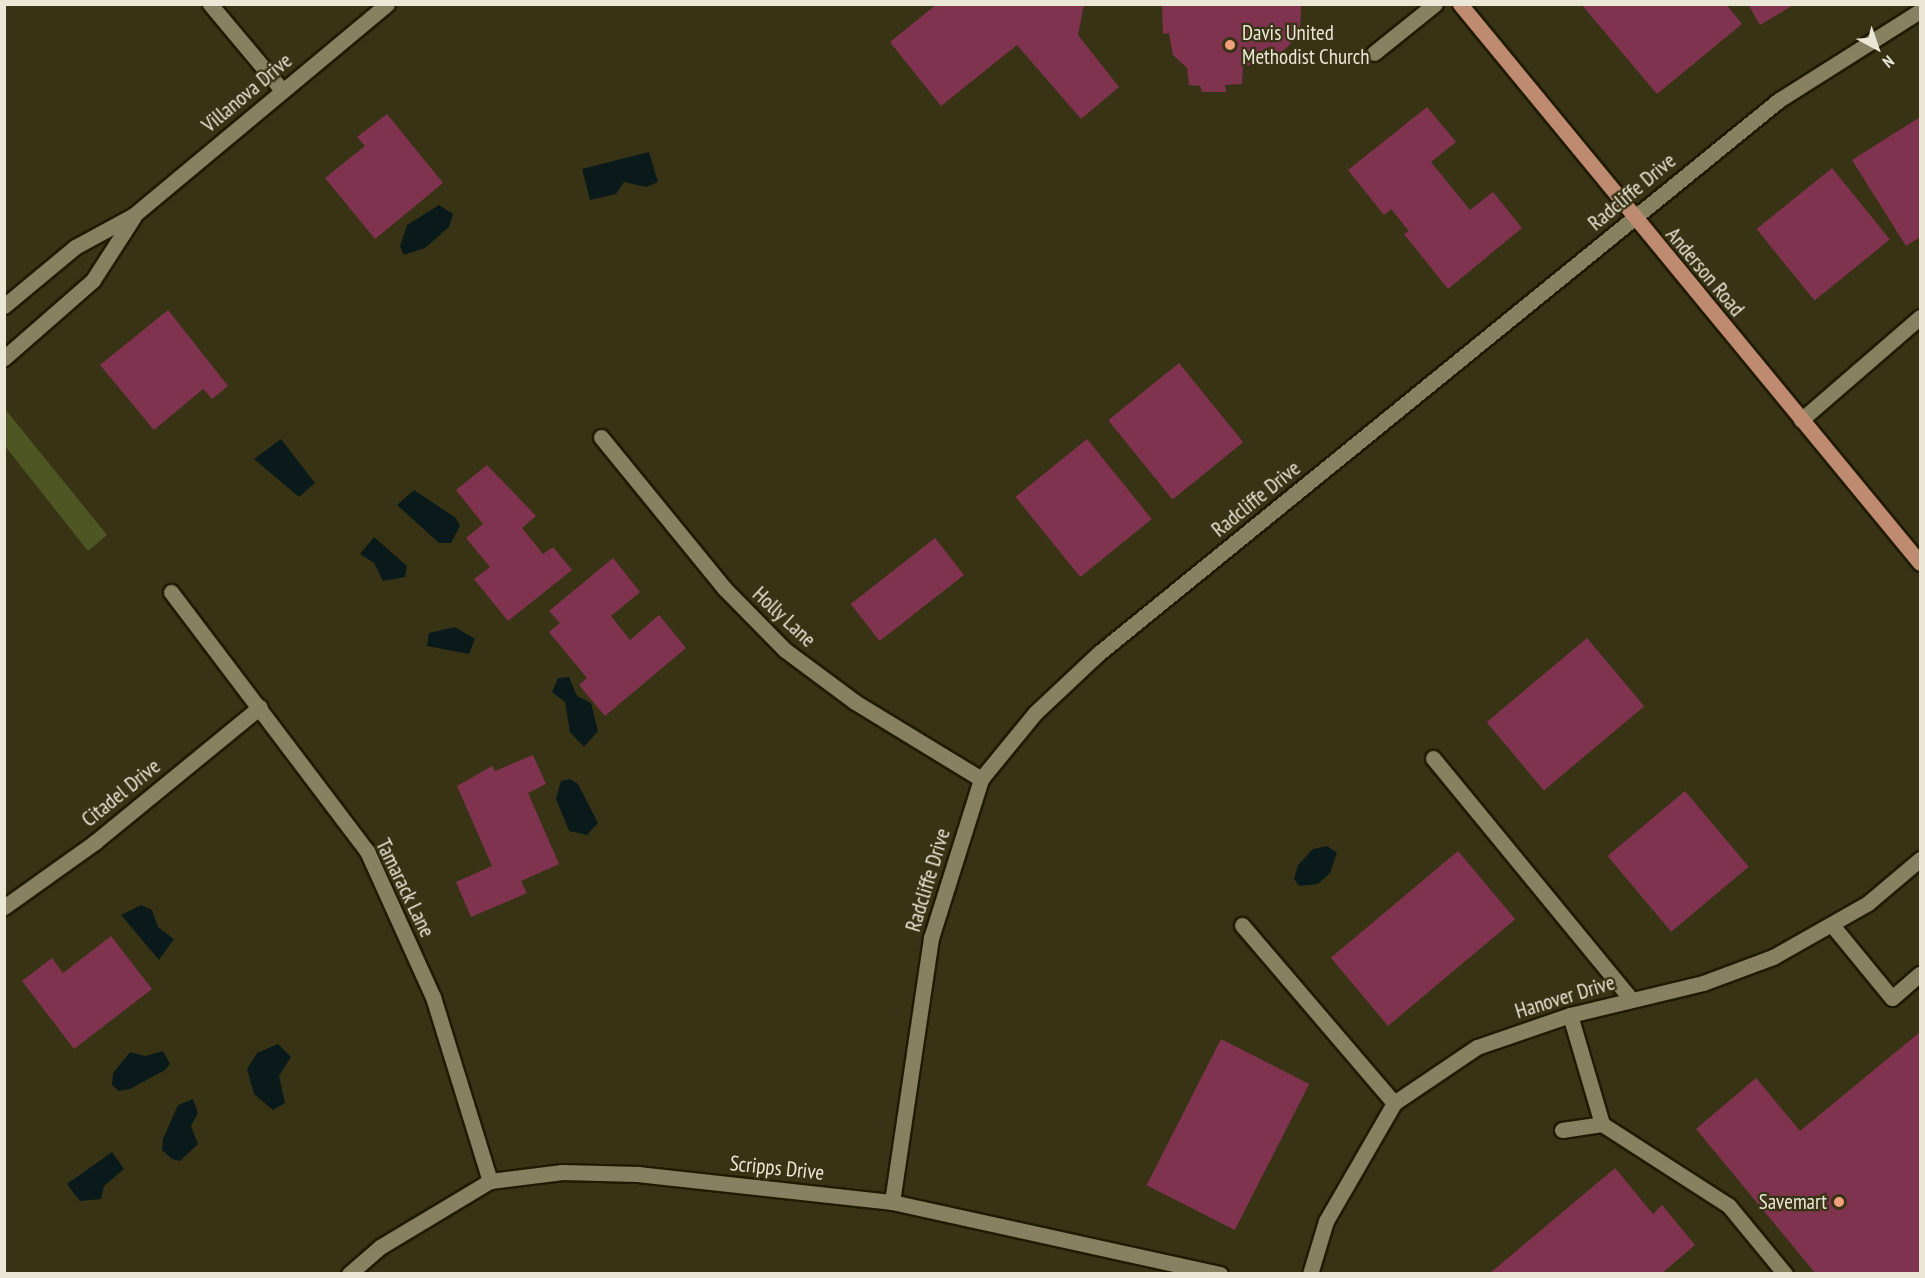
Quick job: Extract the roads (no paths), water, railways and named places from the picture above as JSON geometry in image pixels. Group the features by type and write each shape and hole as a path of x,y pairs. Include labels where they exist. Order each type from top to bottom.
{"main road":[{"name":"Anderson Road","path":"1460,4 1632,217 1920,563"}],"street":[{"path":"210,4 282,90"},
{"name":"Villanova Drive","path":"4,306 75,247 134,215 387,4"},
{"path":"1374,53 1435,4"},
{"name":"Radcliffe Drive","path":"892,1202 931,938 981,779 1035,713 1099,653 1632,217 1779,100 1920,11"},
{"name":"Villanova Drive","path":"4,358 93,280 134,215"},
{"path":"1801,420 1920,317"},
{"name":"Holly Lane","path":"600,437 723,588 785,650 855,702 981,779"},
{"name":"Tamarack Lane","path":"171,592 367,851 433,996 490,1181"},
{"name":"Citadel Drive","path":"4,907 95,842 260,707"},
{"path":"1433,758 1631,999"},
{"name":"Hanover Drive","path":"1311,1274 1326,1221 1394,1103 1477,1047 1570,1015 1713,979 1773,957 1832,925 1920,859"},
{"path":"1242,925 1394,1103"},
{"path":"1832,925 1892,998 1920,974"},
{"path":"1570,1015 1602,1124 1729,1206 1785,1274"},
{"path":"1562,1130 1602,1124"},
{"name":"Scripps Drive","path":"349,1274 380,1247 490,1181 562,1172 638,1174 892,1202 1220,1274"}],"place":[{"name":"Davis United Methodist Church","path":"1230,45"},
{"name":"Savemart","path":"1839,1202"}]}
